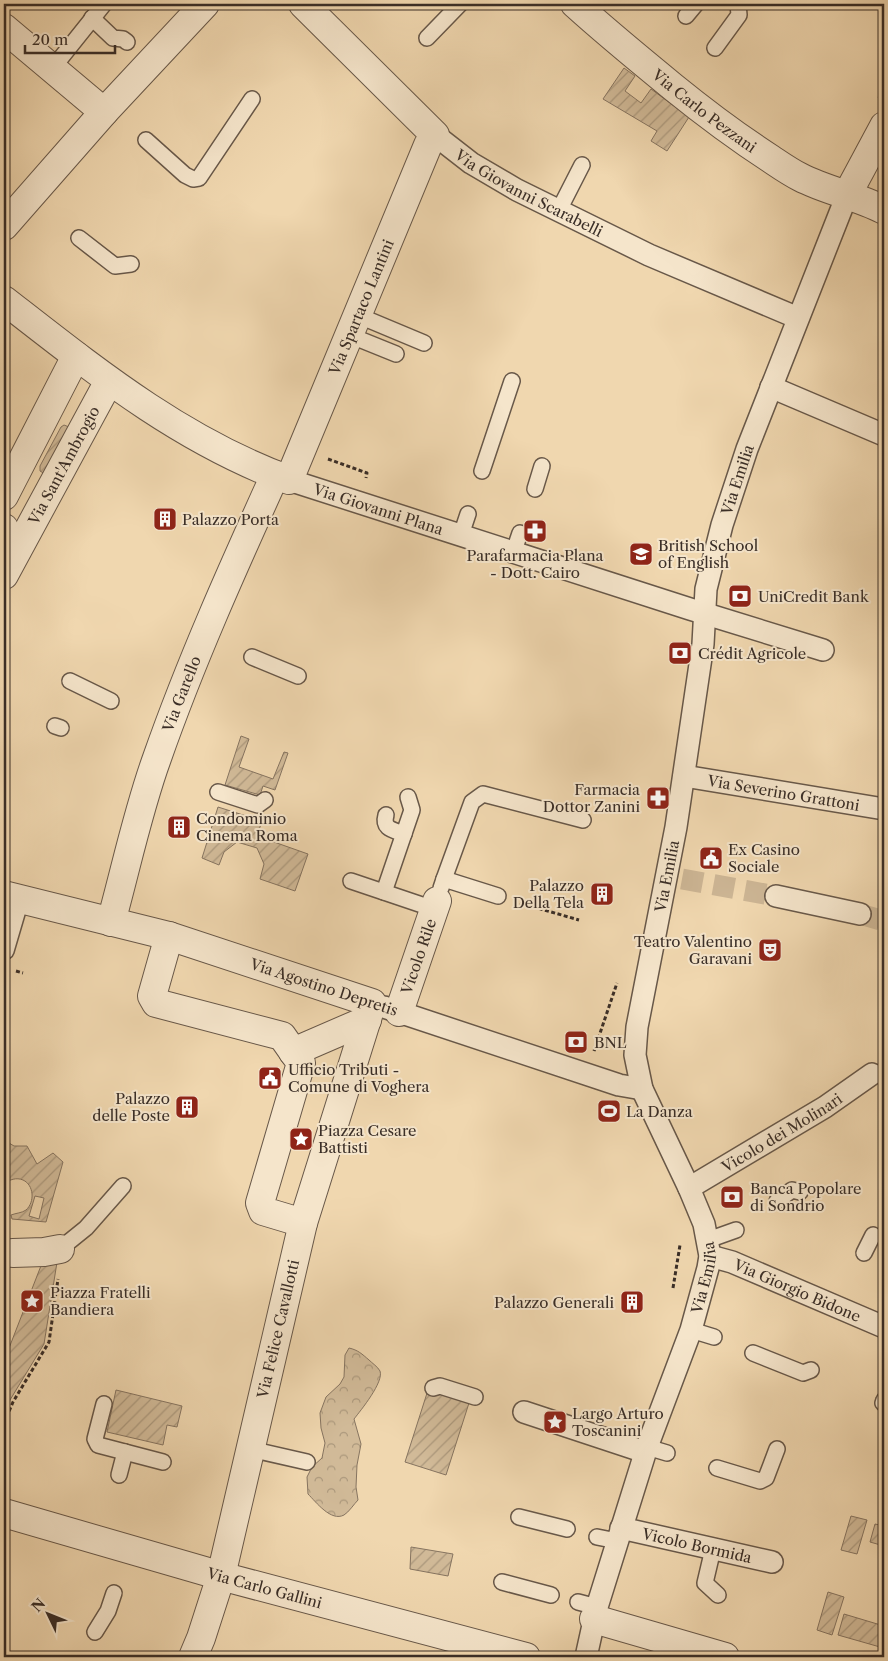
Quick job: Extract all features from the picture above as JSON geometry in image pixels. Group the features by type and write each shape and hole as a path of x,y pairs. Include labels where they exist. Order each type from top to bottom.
{"street":[{"name":"Via Giovanni Scarabelli","path":"303,4 387,80 435,135 471,163 517,190 649,255 798,318"},
{"name":"Via Carlo Pezzani","path":"575,4 624,38 685,88 716,122 748,144 798,176 821,187 862,200 884,210"},
{"path":"4,226 34,202 110,112 146,59 202,5"},
{"path":"4,28 52,68 110,112"},
{"name":"Via Emilia","path":"586,1657 590,1609 653,1451 691,1330 708,1268 709,1248 704,1224 642,1089 635,1055 637,1027 674,877 684,776 703,644 706,589 722,525 747,449 847,195 884,126"},
{"name":"Via Spartaco Lantini","path":"282,477 353,325 428,145 435,135"},
{"name":"Via Giovanni Plana","path":"4,300 109,381 171,422 218,449 282,477 462,535 517,542 704,614 823,650"},
{"path":"4,491 76,356"},
{"name":"Via Sant'Ambrogio","path":"4,575 11,539 55,480 109,381"},
{"path":"771,388 884,435"},
{"name":"Via Garello","path":"111,922 154,765 160,726 174,708 209,639 282,477"},
{"path":"4,491 30,489 55,480"},
{"name":"Via Severino Grattoni","path":"684,776 884,809"},
{"path":"776,896 860,914"},
{"name":"Vicolo Rile","path":"399,1012 438,897"},
{"name":"Via Agostino Depretis","path":"12,898 169,936 370,1012 399,1012 619,1085 642,1089"},
{"path":"169,936 152,996 156,1002 282,1036 301,1063 260,1204 263,1210 303,1222"},
{"path":"293,1052 370,1012"},
{"name":"Via Felice Cavallotti","path":"193,1657 201,1638 220,1576 303,1222 370,1012"},
{"name":"Vicolo dei Molinari","path":"689,1188 825,1107 872,1074"},
{"name":"Via Giorgio Bidone","path":"709,1248 732,1262 842,1302 884,1327"},
{"path":"7,1260 60,1249"},
{"path":"521,1411 653,1451"},
{"name":"Via Carlo Gallini","path":"4,1513 220,1576 526,1657"},
{"name":"Vicolo Bormida","path":"619,1534 713,1549 772,1562"},
{"path":"590,1609 723,1657"}],"lane":[{"path":"52,68 104,4"},
{"path":"428,38 460,4"},
{"path":"686,16 696,4"},
{"path":"715,48 739,15 738,4"},
{"path":"92,18 113,38 123,39 127,42"},
{"path":"146,140 185,175 193,179 200,178 252,100"},
{"path":"559,210 582,165"},
{"path":"79,238 115,266 130,264"},
{"path":"353,325 424,343"},
{"path":"353,325 396,354"},
{"path":"482,471 512,381"},
{"path":"535,489 542,466"},
{"path":"462,535 468,514"},
{"path":"252,657 298,676"},
{"path":"70,681 111,701"},
{"path":"218,792 258,805 265,800"},
{"path":"438,897 472,802 483,794 582,820"},
{"path":"384,892 412,810 408,797"},
{"path":"386,815 384,821 386,826 404,834"},
{"path":"351,881 384,892 438,897 498,896"},
{"path":"6,951 12,898"},
{"path":"60,1249 86,1228 123,1186"},
{"path":"777,1201 792,1190 800,1192"},
{"path":"709,1248 736,1230"},
{"path":"864,1253 873,1235"},
{"path":"691,1330 714,1338"},
{"path":"753,1353 803,1373 811,1370"},
{"path":"433,1388 440,1386 475,1397"},
{"path":"104,1404 95,1439 98,1445 163,1462"},
{"path":"716,1468 760,1481 766,1478 777,1448"},
{"path":"250,1449 307,1462"},
{"path":"119,1475 125,1452"},
{"path":"519,1517 567,1529"},
{"path":"597,1537 619,1534"},
{"path":"713,1549 705,1583 718,1595"},
{"path":"502,1582 551,1595"},
{"path":"95,1632 108,1611 114,1593"}],"path":[{"path":"324,458 367,473 365,480"},
{"path":"533,906 579,920"},
{"path":"591,1058 618,978"},
{"path":"673,1292 680,1240"},
{"path":"4,1423 13,1402 49,1342 61,1258 60,1249"}],"green space":[{"path":"624,68 635,76 625,91 641,103 651,89 689,117 667,151 651,141 657,131 603,99"},
{"path":"64,425 69,427 45,474 40,471 40,466 61,427"},
{"path":"241,736 249,739 239,767 273,779 284,752 288,753 275,790 263,786 260,795 225,785"},
{"path":"218,807 262,821 257,836 308,854 295,891 260,879 264,864 257,848 237,842 224,852 219,865 202,858"},
{"path":"4,1140 14,1146 27,1146 37,1164 53,1153 63,1162 46,1222 12,1219 11,1215 24,1211 29,1207 32,1194 27,1182 23,1180 13,1179 4,1183","holes":["35,1196 44,1198 39,1219 29,1216"]},
{"path":"58,1256 44,1344 4,1412 4,1361 44,1258"},
{"path":"349,1348 360,1352 375,1365 380,1371 380,1376 379,1382 371,1396 354,1419 361,1444 357,1465 356,1487 358,1500 346,1514 334,1516 324,1510 308,1494 307,1477 312,1467 322,1458 325,1443 320,1413 326,1397 340,1384 344,1377 345,1355"},
{"path":"116,1390 182,1406 177,1427 167,1425 163,1445 107,1432"},
{"path":"428,1390 469,1403 446,1475 405,1462"},
{"path":"851,1516 867,1520 857,1554 841,1550"},
{"path":"875,1524 884,1526 884,1546 870,1542"},
{"path":"411,1547 453,1554 448,1576 410,1569"},
{"path":"828,1592 844,1597 832,1635 817,1630"},
{"path":"844,1614 884,1626 880,1647 838,1635"}],"tunnel":[{"path":"682,879 776,896"},
{"path":"860,914 884,921"}],"place":[{"name":"Palazzo Porta","path":"165,519"},
{"name":"Parafarmacia Plana - Dott. Cairo","path":"535,531"},
{"name":"British School of English","path":"641,554"},
{"name":"UniCredit Bank","path":"740,596"},
{"name":"Crédit Agricole","path":"680,653"},
{"name":"Farmacia Dottor Zanini","path":"658,798"},
{"name":"Condominio Cinema Roma","path":"179,827"},
{"name":"Ex Casino Sociale","path":"711,858"},
{"name":"Palazzo Della Tela","path":"602,894"},
{"name":"Teatro Valentino Garavani","path":"770,950"},
{"name":"BNL","path":"576,1042"},
{"name":"Ufficio Tributi - Comune di Voghera","path":"270,1078"},
{"name":"Palazzo delle Poste","path":"187,1107"},
{"name":"La Danza","path":"609,1111"},
{"name":"Piazza Cesare Battisti","path":"301,1139"},
{"name":"Banca Popolare di Sondrio","path":"732,1197"},
{"name":"Piazza Fratelli Bandiera","path":"32,1301"},
{"name":"Palazzo Generali","path":"632,1302"},
{"name":"Largo Arturo Toscanini","path":"555,1422"}]}
